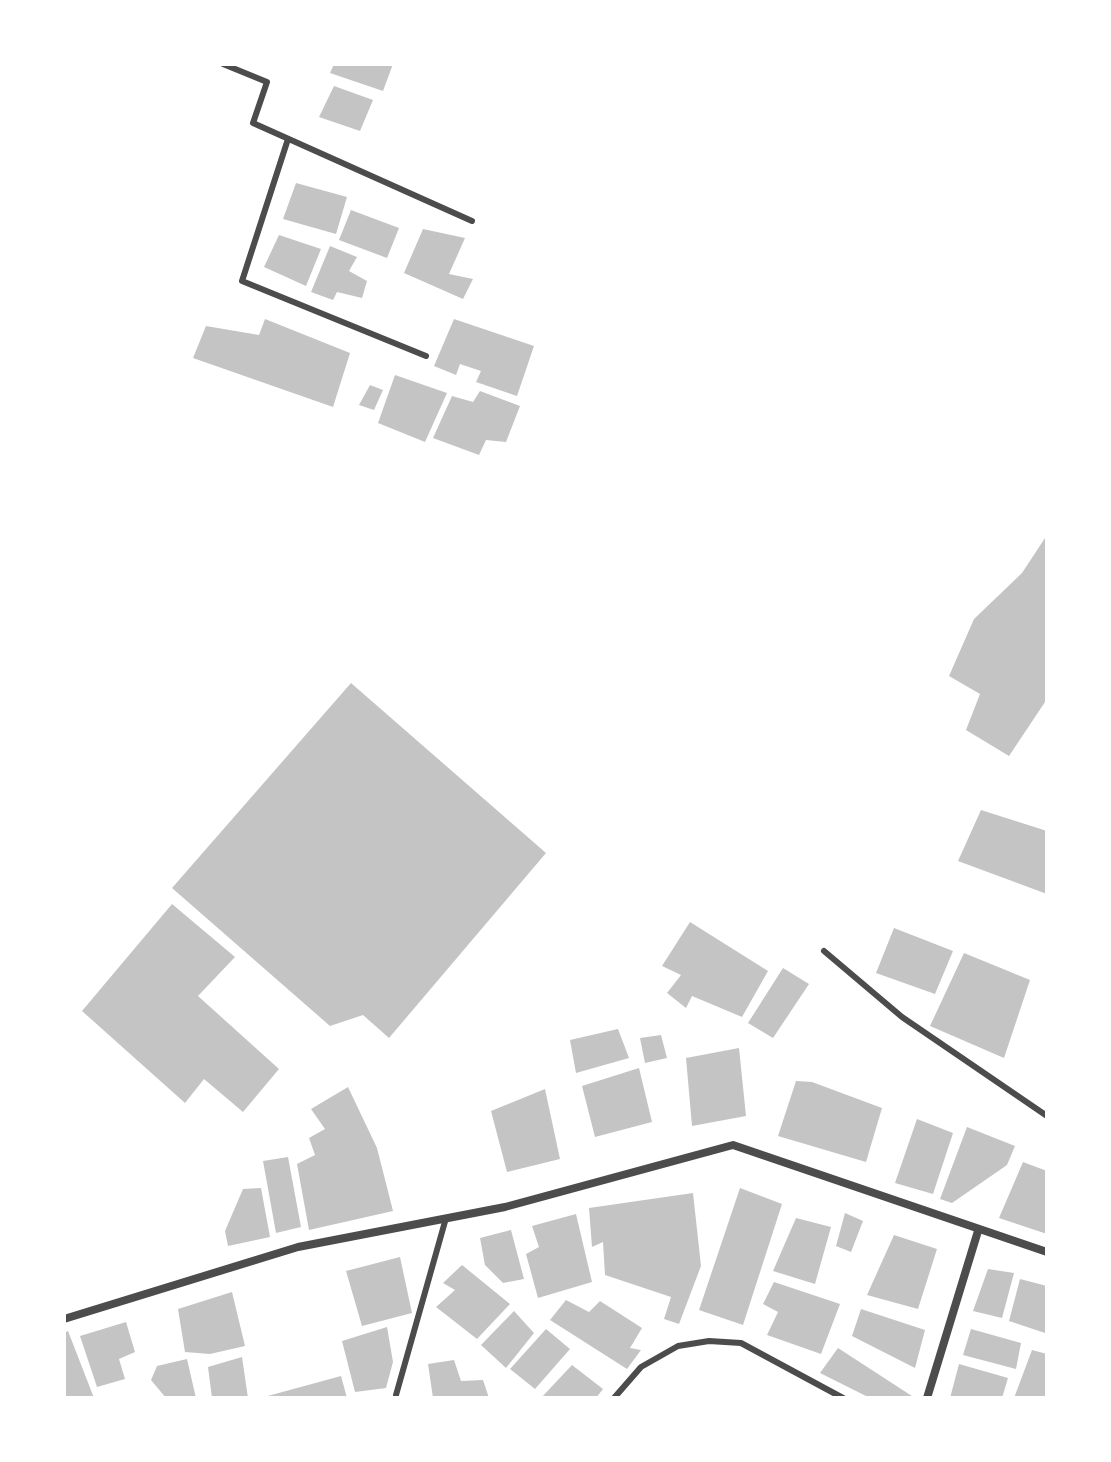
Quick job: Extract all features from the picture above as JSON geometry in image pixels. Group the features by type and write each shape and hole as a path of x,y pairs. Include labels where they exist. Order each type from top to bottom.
{"street":[{"path":"64,1319 298,1247 505,1207 733,1145 1047,1252"},
{"path":"927,1398 978,1231"}],"lane":[{"path":"223,64 267,82 253,123 472,221"},
{"path":"288,139 242,281 426,356"},
{"path":"824,951 902,1017 1047,1116"},
{"path":"396,1395 446,1218"},
{"path":"614,1398 641,1367 678,1346 709,1341 741,1343 843,1398"}],"building":[{"path":"334,64 393,64 383,91 330,73"},
{"path":"334,86 373,100 360,131 319,117"},
{"path":"296,183 347,197 336,234 283,219"},
{"path":"351,210 399,228 387,258 339,240"},
{"path":"423,229 465,238 449,274 473,279 463,299 404,273"},
{"path":"279,235 321,249 306,286 264,267"},
{"path":"330,246 357,257 349,271 367,281 362,298 337,292 333,300 311,292"},
{"path":"265,319 350,353 333,407 193,358 206,326 259,335"},
{"path":"454,319 534,346 517,396 476,382 481,371 460,364 456,375 434,366"},
{"path":"395,375 447,393 425,442 378,423"},
{"path":"370,385 383,390 374,410 359,405"},
{"path":"480,391 520,406 506,442 486,440 479,455 433,438 452,396 473,402"},
{"path":"1047,535 1047,699 1009,756 966,730 980,694 949,676 974,619 1022,573"},
{"path":"351,683 546,853 389,1038 363,1015 330,1026 172,888"},
{"path":"981,810 1047,831 1047,894 958,861"},
{"path":"172,904 235,957 198,996 279,1069 243,1112 204,1079 185,1103 82,1011"},
{"path":"690,922 768,971 742,1017 692,996 686,1008 667,993 681,975 662,966"},
{"path":"894,928 953,951 935,994 876,973"},
{"path":"964,953 1030,980 1004,1058 930,1026"},
{"path":"783,968 809,984 773,1038 748,1023"},
{"path":"618,1029 629,1058 576,1073 570,1040"},
{"path":"661,1035 667,1058 645,1063 640,1038"},
{"path":"739,1048 746,1116 692,1126 686,1058"},
{"path":"639,1068 652,1122 595,1137 582,1086"},
{"path":"796,1081 812,1082 882,1108 866,1162 778,1136"},
{"path":"348,1087 377,1148 393,1211 309,1230 297,1164 315,1155 309,1138 325,1129 311,1109"},
{"path":"545,1089 560,1159 507,1172 491,1111"},
{"path":"917,1119 953,1133 933,1194 895,1183"},
{"path":"967,1127 1015,1146 1007,1165 952,1203 940,1199"},
{"path":"288,1157 301,1227 276,1233 263,1161"},
{"path":"1023,1162 1047,1171 1047,1234 999,1218"},
{"path":"261,1188 270,1237 228,1246 225,1231 243,1189"},
{"path":"740,1188 782,1204 743,1325 699,1310"},
{"path":"693,1193 701,1266 679,1324 664,1319 671,1297 605,1275 603,1242 592,1247 589,1208"},
{"path":"845,1213 863,1221 851,1252 836,1246"},
{"path":"576,1214 592,1282 538,1298 526,1254 539,1247 532,1226"},
{"path":"796,1218 831,1227 815,1284 773,1271"},
{"path":"511,1230 524,1279 503,1283 485,1265 480,1238"},
{"path":"894,1235 937,1249 918,1309 867,1295"},
{"path":"400,1257 412,1313 362,1326 346,1271"},
{"path":"462,1265 510,1304 477,1339 436,1307 455,1290 443,1283"},
{"path":"988,1269 1014,1273 1002,1318 973,1311"},
{"path":"1020,1279 1047,1286 1045,1333 1009,1321"},
{"path":"774,1282 840,1304 821,1354 767,1335 778,1312 763,1304"},
{"path":"232,1292 245,1346 210,1354 185,1352 178,1309"},
{"path":"566,1300 589,1312 600,1301 642,1328 630,1348 641,1350 627,1369 550,1320"},
{"path":"861,1309 925,1330 915,1368 852,1336"},
{"path":"514,1311 534,1333 506,1368 481,1345"},
{"path":"126,1322 135,1352 119,1359 125,1379 97,1387 80,1336"},
{"path":"387,1327 393,1362 386,1388 355,1392 342,1341"},
{"path":"546,1329 570,1349 535,1389 510,1369"},
{"path":"971,1329 1021,1343 1016,1369 963,1355"},
{"path":"68,1331 94,1398 64,1398 64,1333"},
{"path":"838,1348 915,1398 870,1398 820,1373"},
{"path":"1032,1350 1047,1354 1047,1397 1014,1398"},
{"path":"242,1357 248,1398 212,1398 208,1367"},
{"path":"187,1359 196,1398 166,1398 151,1380 157,1366"},
{"path":"454,1360 461,1381 483,1380 489,1398 433,1398 428,1364"},
{"path":"959,1364 1008,1378 1002,1398 950,1398"},
{"path":"572,1365 603,1389 596,1398 541,1398"},
{"path":"341,1376 347,1398 264,1398 264,1397"}]}
